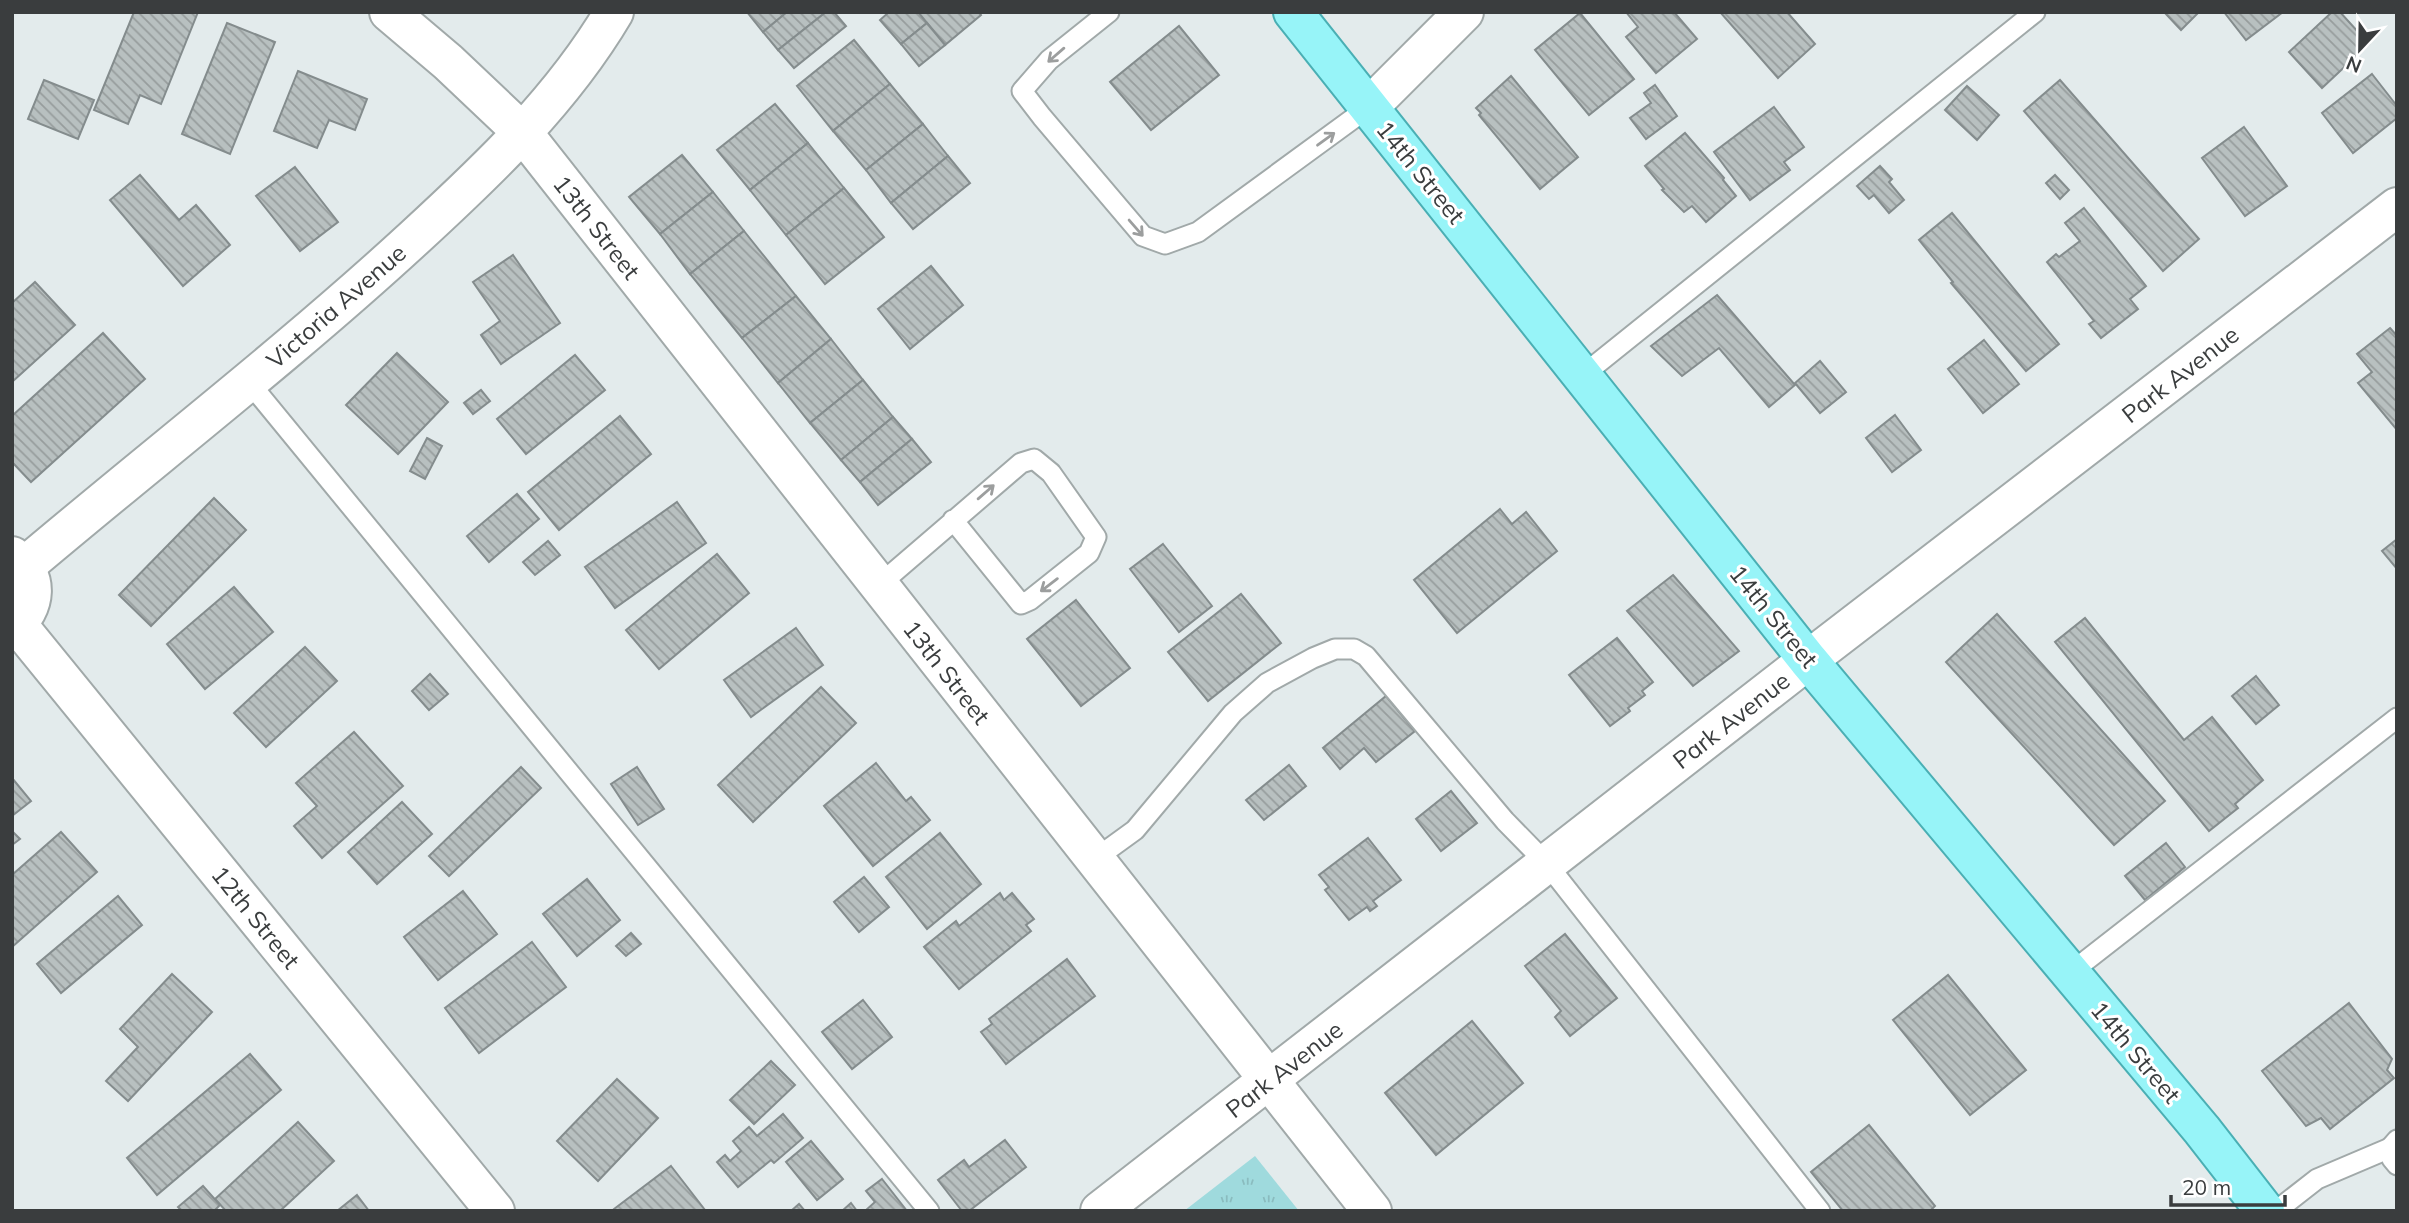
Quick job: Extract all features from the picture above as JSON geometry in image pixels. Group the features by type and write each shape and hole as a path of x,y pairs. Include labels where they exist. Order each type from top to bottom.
{"main road":[{"name":"14th Street","path":"1293,12 1808,660 2202,1130 2265,1211"}],"street":[{"name":"13th Street","path":"389,12 448,62 523,133 1372,1211"},
{"name":"Victoria Avenue","path":"18,561 248,381 351,296 523,133 582,64 614,12"},
{"path":"1369,107 1464,12"},
{"name":"Park Avenue","path":"1100,1211 2397,206"},
{"path":"14,626 28,610 33,585 18,561"},
{"name":"12th Street","path":"14,626 495,1211"}],"lane":[{"path":"1109,12 1049,60 1022,91 1143,236 1165,244 1198,232 1369,107"},
{"path":"1583,375 2035,12"},
{"path":"248,381 929,1211"},
{"path":"878,585 934,536 953,520 1021,463 1034,459 1051,473 1096,537 1089,553 1030,600 1021,604 953,520"},
{"path":"1095,859 1135,830 1233,713 1267,684 1335,649 1354,649 1366,656 1505,821 1547,864 1821,1211"},
{"path":"2070,973 2397,718"},
{"path":"2276,1211 2317,1179 2395,1151"}],"green space":[{"path":"1255,1156 1299,1211 1184,1211"}],"building":[{"path":"134,12 198,12 161,104 140,95 128,124 94,110"},
{"path":"747,12 787,12 763,32"},
{"path":"787,12 826,12 778,50 763,32"},
{"path":"826,12 834,12 846,26 794,68 778,50"},
{"path":"889,12 919,12 927,23 901,44 880,20"},
{"path":"918,12 979,12 981,15 945,45"},
{"path":"1626,12 1674,12 1697,39 1656,73 1626,37 1638,27"},
{"path":"1720,12 1787,12 1815,44 1778,78"},
{"path":"2164,12 2199,12 2181,30"},
{"path":"2224,12 2283,12 2246,40"},
{"path":"2332,12 2340,12 2369,44 2322,88 2289,52"},
{"path":"1580,13 1634,79 1589,115 1535,50"},
{"path":"227,23 275,42 230,154 182,134"},
{"path":"927,23 945,45 919,66 901,44"},
{"path":"1179,26 1219,75 1151,130 1110,82"},
{"path":"854,40 890,84 833,131 797,86"},
{"path":"298,71 367,99 355,130 329,120 317,148 274,131"},
{"path":"2372,74 2397,106 2397,118 2353,153 2322,113"},
{"path":"1511,76 1578,157 1540,189 1476,108"},
{"path":"44,80 94,100 78,139 28,119"},
{"path":"2060,80 2199,239 2163,271 2024,111"},
{"path":"890,84 923,124 866,170 833,131"},
{"path":"1655,85 1677,116 1646,139 1630,118 1651,103 1644,93"},
{"path":"1967,86 1999,115 1977,140 1945,110"},
{"path":"775,104 808,143 750,190 717,150"},
{"path":"1774,107 1804,147 1784,162 1790,170 1750,200 1714,152"},
{"path":"923,124 948,156 891,203 866,170"},
{"path":"2244,127 2287,186 2245,216 2202,158"},
{"path":"1685,133 1736,196 1706,222 1692,206 1684,212 1662,190 1664,189 1645,166"},
{"path":"808,143 844,188 786,235 750,190"},
{"path":"682,155 713,192 660,234 629,197"},
{"path":"948,156 970,183 913,229 891,203"},
{"path":"1880,166 1892,179 1889,182 1904,200 1889,213 1874,195 1869,199 1857,186"},
{"path":"295,167 338,222 300,251 256,196"},
{"path":"140,175 179,220 196,205 230,245 183,286 110,200"},
{"path":"2055,175 2069,190 2060,199 2046,183"},
{"path":"844,188 884,237 825,284 786,235"},
{"path":"713,192 744,231 690,274 660,234"},
{"path":"2084,208 2146,286 2130,299 2138,309 2101,338 2089,324 2094,321 2047,262 2056,254 2059,257 2080,241 2065,223"},
{"path":"1952,213 2059,344 2026,371 1951,283 1953,282 1919,240"},
{"path":"744,231 796,296 742,338 690,274"},
{"path":"513,255 560,323 501,364 481,335 500,321 473,282"},
{"path":"931,266 963,305 910,349 878,309"},
{"path":"35,282 75,325 12,382 12,303"},
{"path":"1717,295 1795,385 1769,407 1719,348 1682,376 1651,346"},
{"path":"796,296 831,339 778,383 742,338"},
{"path":"2390,328 2397,336 2397,430 2358,383 2372,372 2357,354"},
{"path":"103,333 145,379 31,482 12,462 12,416"},
{"path":"831,339 863,380 810,423 778,383"},
{"path":"1984,340 2019,384 1983,413 1948,369"},
{"path":"397,353 448,402 398,454 346,405"},
{"path":"575,355 605,390 526,454 497,419"},
{"path":"1820,361 1846,392 1820,413 1795,383"},
{"path":"863,380 893,417 841,460 810,423"},
{"path":"481,390 490,401 473,414 464,403"},
{"path":"1895,415 1921,450 1892,472 1866,438"},
{"path":"620,416 651,454 559,530 528,492"},
{"path":"893,417 912,439 860,482 841,460"},
{"path":"427,438 442,446 425,479 410,471"},
{"path":"912,439 931,462 878,505 860,482"},
{"path":"517,494 539,519 489,562 467,536"},
{"path":"214,498 246,530 151,626 119,595"},
{"path":"677,502 706,543 615,608 585,567"},
{"path":"1500,509 1512,524 1526,512 1557,551 1457,633 1414,580"},
{"path":"2397,539 2397,569 2382,551"},
{"path":"548,541 560,555 535,575 523,562"},
{"path":"1163,544 1212,606 1179,632 1130,569"},
{"path":"717,554 749,593 659,669 626,630"},
{"path":"1673,575 1739,651 1693,686 1627,611"},
{"path":"234,587 273,632 205,689 167,644"},
{"path":"1241,594 1281,643 1208,701 1168,652"},
{"path":"1076,600 1130,668 1081,706 1027,639"},
{"path":"1997,614 2165,801 2114,845 1946,662"},
{"path":"2085,618 2184,740 2212,717 2263,780 2235,804 2238,808 2209,831 2055,642"},
{"path":"796,628 823,665 751,717 724,680"},
{"path":"1617,638 1653,682 1642,691 1645,695 1628,708 1630,711 1610,726 1569,675"},
{"path":"305,647 337,681 266,747 234,713"},
{"path":"430,674 448,694 429,710 412,691"},
{"path":"2256,676 2279,705 2256,724 2232,696"},
{"path":"821,687 856,723 753,822 718,785"},
{"path":"1386,696 1415,731 1376,762 1364,748 1340,769 1323,748"},
{"path":"354,732 403,786 322,858 294,826 317,806 296,783"},
{"path":"876,763 906,801 911,797 930,820 873,866 824,806"},
{"path":"1289,765 1306,786 1264,820 1246,800"},
{"path":"521,767 541,788 449,876 429,856"},
{"path":"637,767 664,809 638,825 611,784"},
{"path":"12,778 31,801 12,816"},
{"path":"1451,791 1477,823 1441,851 1416,819"},
{"path":"402,802 432,834 377,884 348,852"},
{"path":"12,831 20,839 12,845"},
{"path":"61,832 97,872 12,947 12,875"},
{"path":"940,833 981,884 927,929 886,877"},
{"path":"1368,838 1401,880 1373,901 1377,906 1370,911 1367,907 1349,920 1325,890 1329,887 1319,875"},
{"path":"2166,843 2185,867 2145,900 2125,876"},
{"path":"864,877 889,907 859,932 834,902"},
{"path":"587,879 620,920 577,956 543,914"},
{"path":"463,891 497,934 438,980 404,937"},
{"path":"1000,893 1004,900 1012,893 1034,919 1026,925 1031,931 959,989 924,947 956,921 959,926"},
{"path":"118,896 142,925 61,993 37,964"},
{"path":"631,933 641,944 626,956 616,946"},
{"path":"1565,934 1617,998 1570,1036 1555,1017 1561,1011 1525,966"},
{"path":"532,942 566,987 479,1053 445,1008"},
{"path":"1067,959 1095,996 1006,1064 981,1032 992,1024 989,1019"},
{"path":"172,974 212,1012 128,1101 106,1081 138,1047 120,1029"},
{"path":"1948,975 2026,1070 1970,1115 1893,1020"},
{"path":"863,1000 892,1037 852,1069 822,1032"},
{"path":"2349,1003 2392,1059 2387,1070 2394,1078 2330,1129 2321,1118 2306,1126 2262,1071"},
{"path":"1472,1021 1523,1083 1436,1155 1385,1093"},
{"path":"250,1054 281,1090 157,1195 127,1158"},
{"path":"771,1061 795,1085 754,1124 730,1100"},
{"path":"617,1079 658,1118 598,1181 557,1141"},
{"path":"783,1114 803,1138 774,1163 771,1160 738,1187 717,1162 725,1155 730,1161 741,1151 733,1141 749,1127 757,1136"},
{"path":"298,1122 334,1161 280,1211 226,1211 215,1199"},
{"path":"1869,1125 1935,1206 1930,1211 1843,1211 1811,1172"},
{"path":"1005,1140 1026,1167 969,1211 962,1211 938,1180 964,1160 969,1167"},
{"path":"811,1141 843,1179 817,1200 786,1162"},
{"path":"671,1166 705,1210 615,1211 614,1209"},
{"path":"882,1179 907,1211 865,1211 875,1202 866,1191"},
{"path":"203,1186 220,1205 214,1211 182,1211 178,1207"},
{"path":"357,1195 369,1211 337,1211"},
{"path":"851,1203 857,1211 842,1211"},
{"path":"799,1204 805,1211 791,1211"}]}
